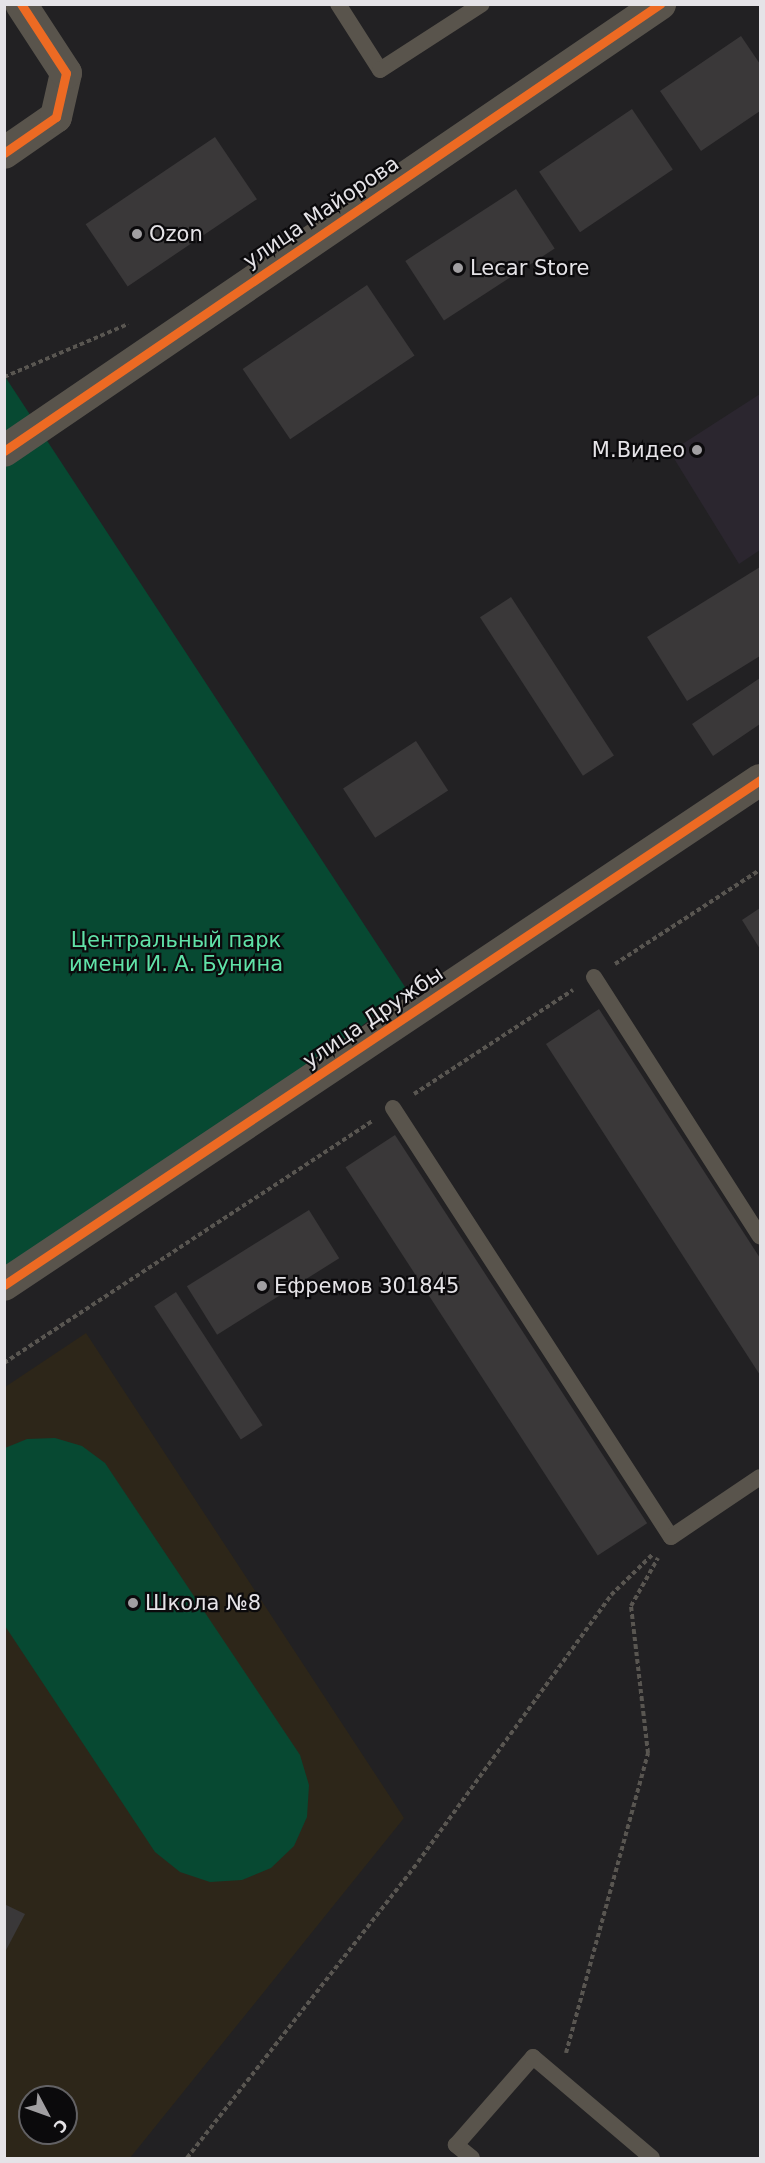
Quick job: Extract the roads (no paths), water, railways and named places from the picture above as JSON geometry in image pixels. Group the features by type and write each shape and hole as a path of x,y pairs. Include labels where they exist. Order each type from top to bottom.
{"street":[{"path":"4,153 56,117 66,73 21,4"},
{"name":"улица Майорова","path":"4,451 660,4"},
{"name":"улица Дружбы","path":"4,1285 760,780"}],"lane":[{"path":"338,4 380,70 482,4"},
{"path":"594,977 760,1237"},
{"path":"393,1108 671,1537 760,1477"},
{"path":"472,2158 456,2145 533,2056 652,2158"}],"place":[{"name":"Ozon","path":"137,234"},
{"name":"Lecar Store","path":"458,268"},
{"name":"М.Видео","path":"697,450"},
{"name":"Ефремов 301845","path":"262,1286"},
{"name":"Школа №8","path":"133,1603"}],"park label":[{"name":"Центральный парк имени И. А. Бунина","path":"176,952"}]}
